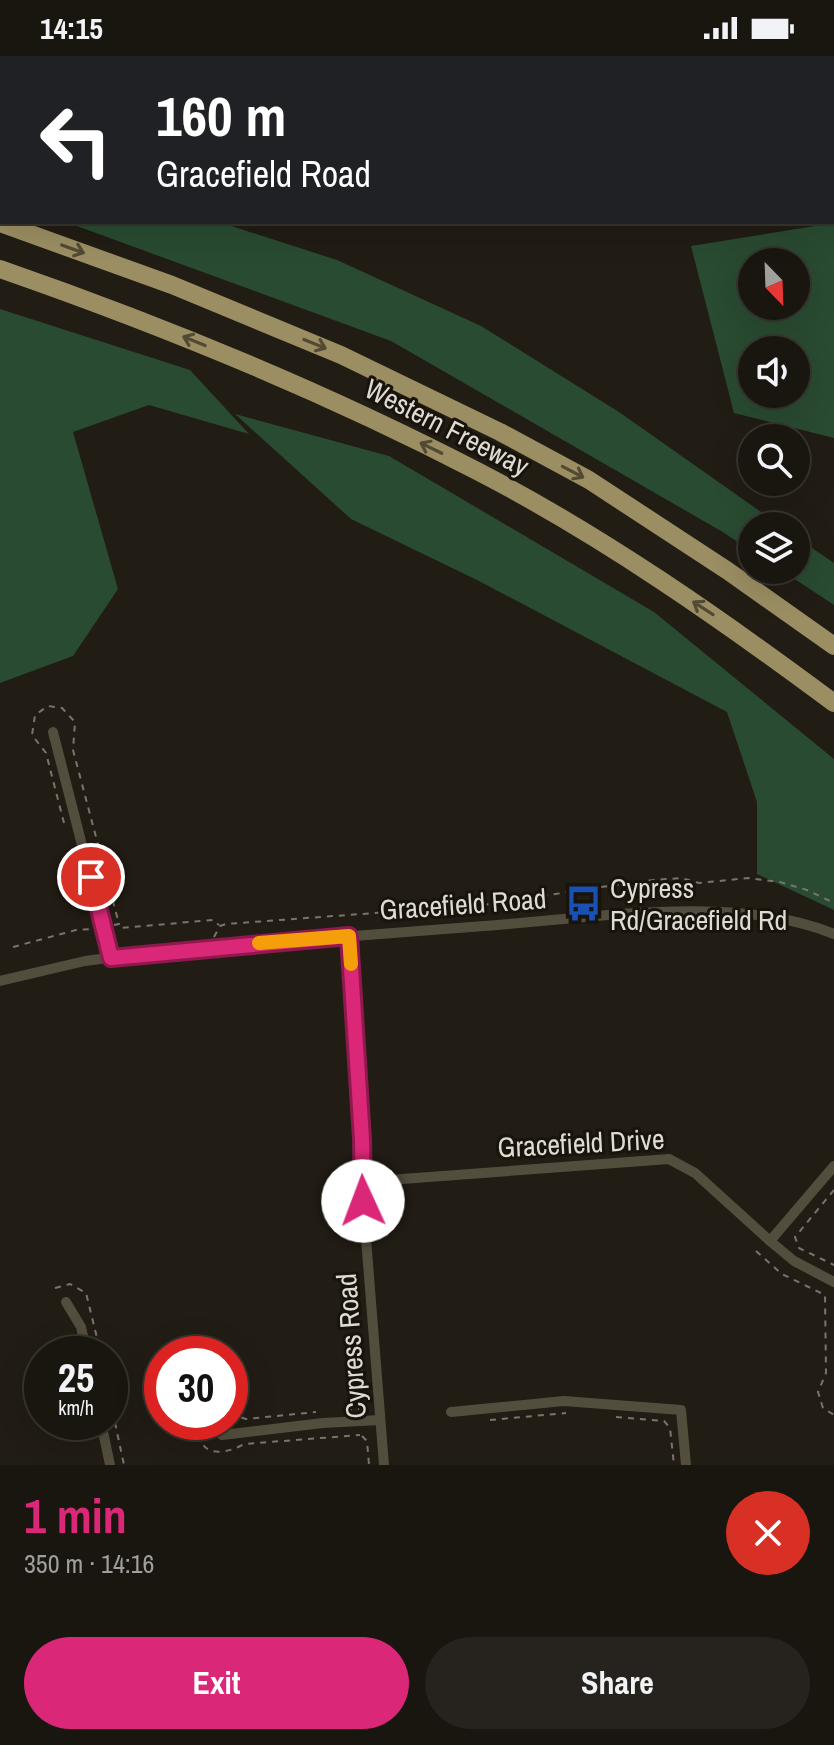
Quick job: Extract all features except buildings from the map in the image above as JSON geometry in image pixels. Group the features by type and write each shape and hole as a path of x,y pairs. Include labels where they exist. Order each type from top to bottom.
{"highway":[{"name":"Western Freeway","path":"3,224 172,285 341,355 435,400 589,480 728,571 834,646"},
{"name":"Western Freeway","path":"0,269 107,306 275,373 481,473 584,532 747,638 834,703"},
{"path":"747,638 834,717"}],"street":[{"path":"53,732 111,958"},
{"name":"Gracefield Road","path":"0,981 85,961 209,947 702,912 781,918 834,934"},
{"name":"Cypress Road","path":"349,936 362,1182 384,1465"},
{"name":"Gracefield Drive","path":"362,1182 669,1159 695,1173 794,1261 834,1282"},
{"path":"770,1241 834,1166"},
{"path":"66,1302 80,1324 83,1336"},
{"path":"451,1412 564,1401 681,1410 686,1465"},
{"path":"248,1431 359,1414 380,1420"},
{"path":"105,1440 110,1465"}],"path":[{"path":"13,947 103,925 119,924 120,928 213,920 220,926 377,911 483,905 641,881 681,878 699,883 748,878 780,882 834,903"},
{"path":"209,947 220,926"},
{"path":"834,1190 795,1237 799,1248 834,1265"},
{"path":"756,1251 782,1274 825,1295 826,1373 818,1396 825,1410 834,1415"},
{"path":"55,1288 70,1284 86,1293 97,1336"},
{"path":"359,1342 365,1401 359,1414 360,1435 367,1441 369,1465"},
{"path":"336,1411 359,1414"},
{"path":"248,1419 321,1412"},
{"path":"490,1420 569,1412"},
{"path":"617,1417 664,1421 670,1428 674,1465"},
{"path":"119,1440 124,1465"}],"green space":[{"path":"71,224 225,224 337,260 481,326 619,412 761,512 738,512 738,542 391,341"},
{"path":"834,224 834,438 810,432 810,424 778,424 734,413 691,246"},
{"path":"0,309 190,370 249,434 149,405 73,432 118,589 73,656 0,683"},
{"path":"235,414 389,456 654,612 834,759 834,910 757,874 757,802 727,712 479,581 351,519"},
{"path":"810,547 834,563 834,605 802,584 810,584"}],"slow traffic":[{"path":"259,943 349,936 351,964"}],"place":[{"name":"Cypress Rd/Gracefield Rd","path":"584,904"}],"route":[{"path":"91,877 111,958 349,936 363,1201"}]}
